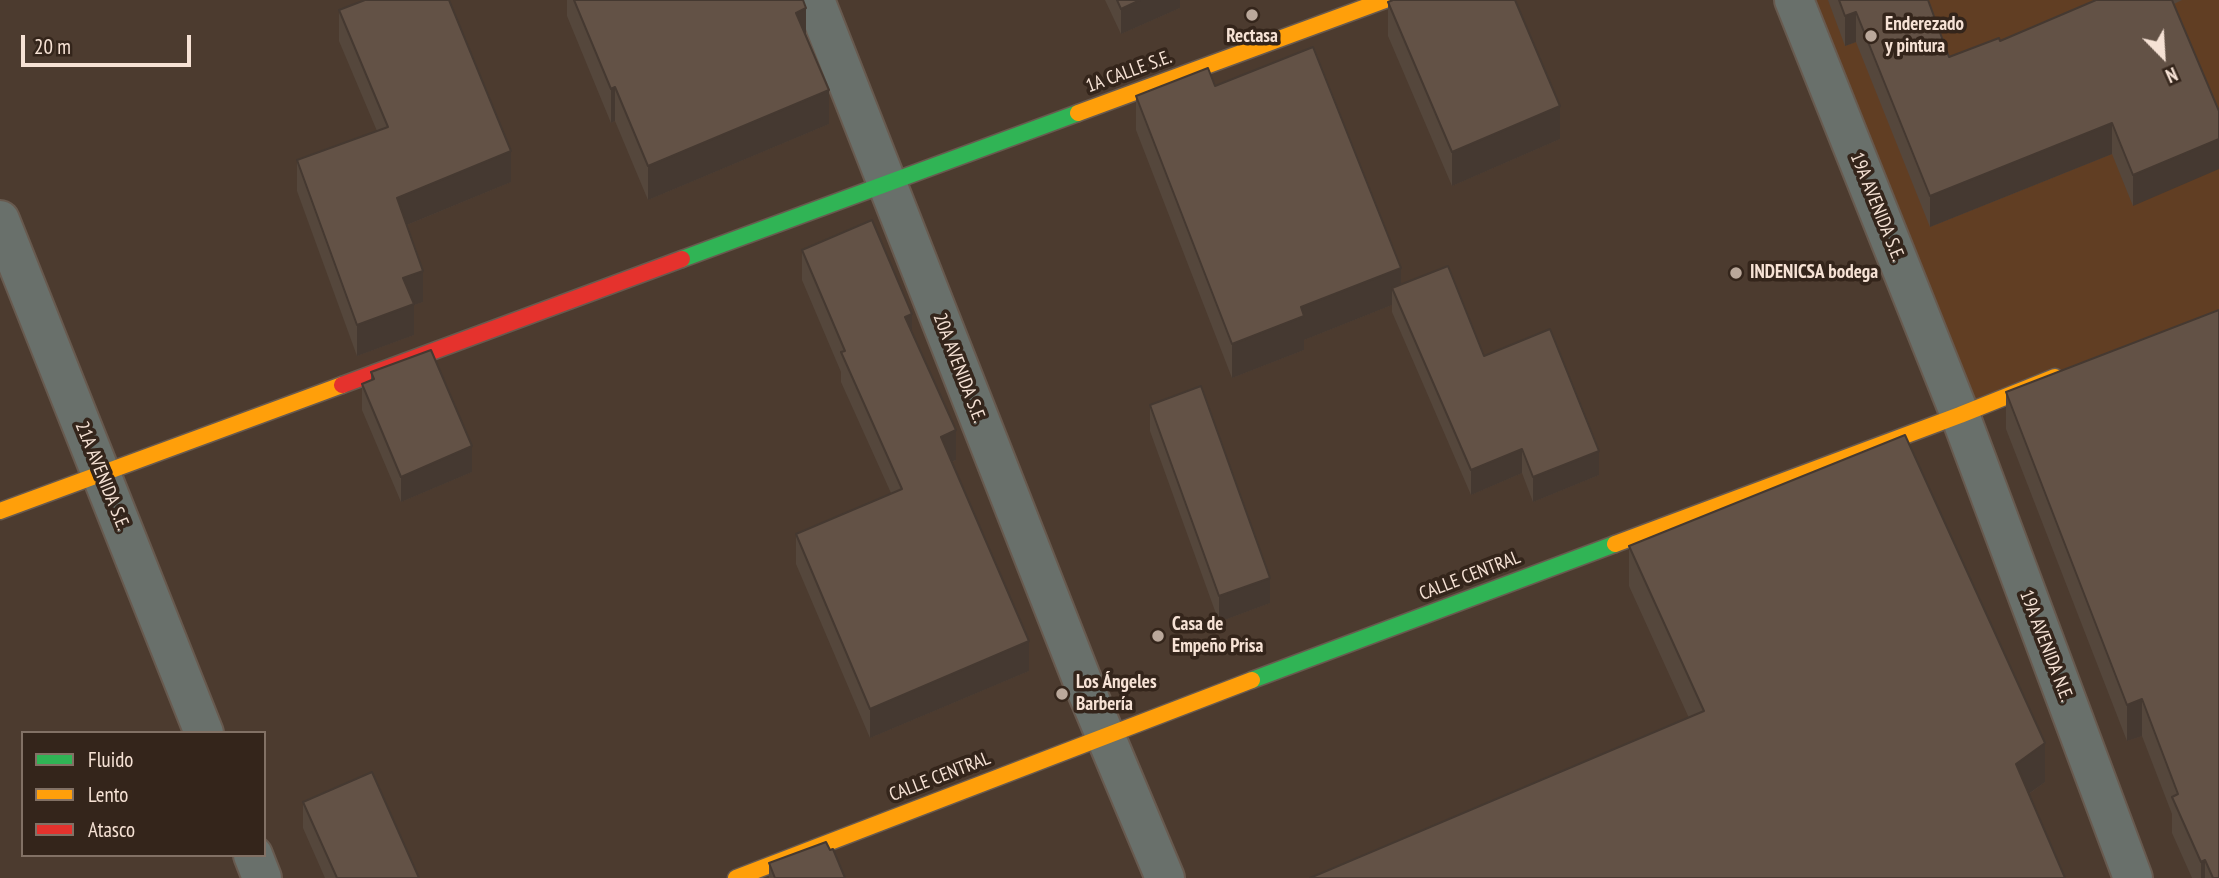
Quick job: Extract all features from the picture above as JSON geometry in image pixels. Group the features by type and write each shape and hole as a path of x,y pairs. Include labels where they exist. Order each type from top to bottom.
{"street":[{"name":"20A AVENIDA S.E.","path":"815,0 1105,735 1165,878"},
{"name":"1A CALLE S.E.","path":"0,511 1385,0"},
{"name":"19A AVENIDA S.E.","path":"1794,0 1960,415"},
{"name":"21A AVENIDA S.E.","path":"0,220 203,731"},
{"name":"CALLE CENTRAL","path":"736,878 1105,735 1960,415 2070,371"},
{"name":"19A AVENIDA N.E.","path":"1960,415 2133,878"},
{"path":"254,857 262,878"}],"shaded area":[{"path":"1794,0 2219,0 2219,311 1960,415"}],"building":[{"path":"365,0 449,0 511,151 397,198 423,271 403,278 414,304 357,325 297,160 388,127 339,10"},
{"path":"574,0 803,0 806,8 796,13 829,90 648,166 615,87 611,89"},
{"path":"1117,0 1140,0 1121,9"},
{"path":"1515,0 1560,106 1452,152 1388,2"},
{"path":"1839,0 1928,0 1949,57 1999,38 2000,41 2096,0 2172,0 2219,111 2219,139 2133,175 2112,123 1930,196 1856,12 1845,16"},
{"path":"1313,47 1401,268 1301,307 1304,316 1232,344 1136,96 1208,68 1215,86"},
{"path":"872,220 912,314 905,317 956,430 941,437 1029,641 870,709 796,534 902,489 841,352 845,351 802,250"},
{"path":"1448,266 1484,356 1550,329 1599,451 1533,477 1522,449 1471,470 1392,288"},
{"path":"2219,310 2219,878 2213,878 2205,860 2201,862 2172,797 2178,794 2142,699 2127,705 2006,392"},
{"path":"431,350 472,446 401,477 362,384 374,379 371,372"},
{"path":"1201,386 1270,578 1219,596 1150,405"},
{"path":"1905,435 2045,743 2016,764 2065,878 1310,878 1704,711 1629,546"},
{"path":"372,772 419,878 337,878 303,802"},
{"path":"826,842 830,850 833,849 845,878 775,878 769,863"}],"traffic: fast":[{"path":"682,259 1078,113"},
{"path":"1252,680 1615,544"}],"traffic: slow":[{"path":"1078,113 1385,0"},
{"path":"1615,544 2055,377"},
{"path":"0,511 342,385"},
{"path":"736,878 1252,680"}],"traffic: jam":[{"path":"342,385 682,259"}],"place":[{"name":"Rectasa","path":"1252,15"},
{"name":"Enderezado y pintura","path":"1871,36"},
{"name":"INDENICSA bodega","path":"1736,273"},
{"name":"Casa de Empeño Prisa","path":"1158,636"},
{"name":"Los Ángeles Barbería","path":"1062,694"}]}
